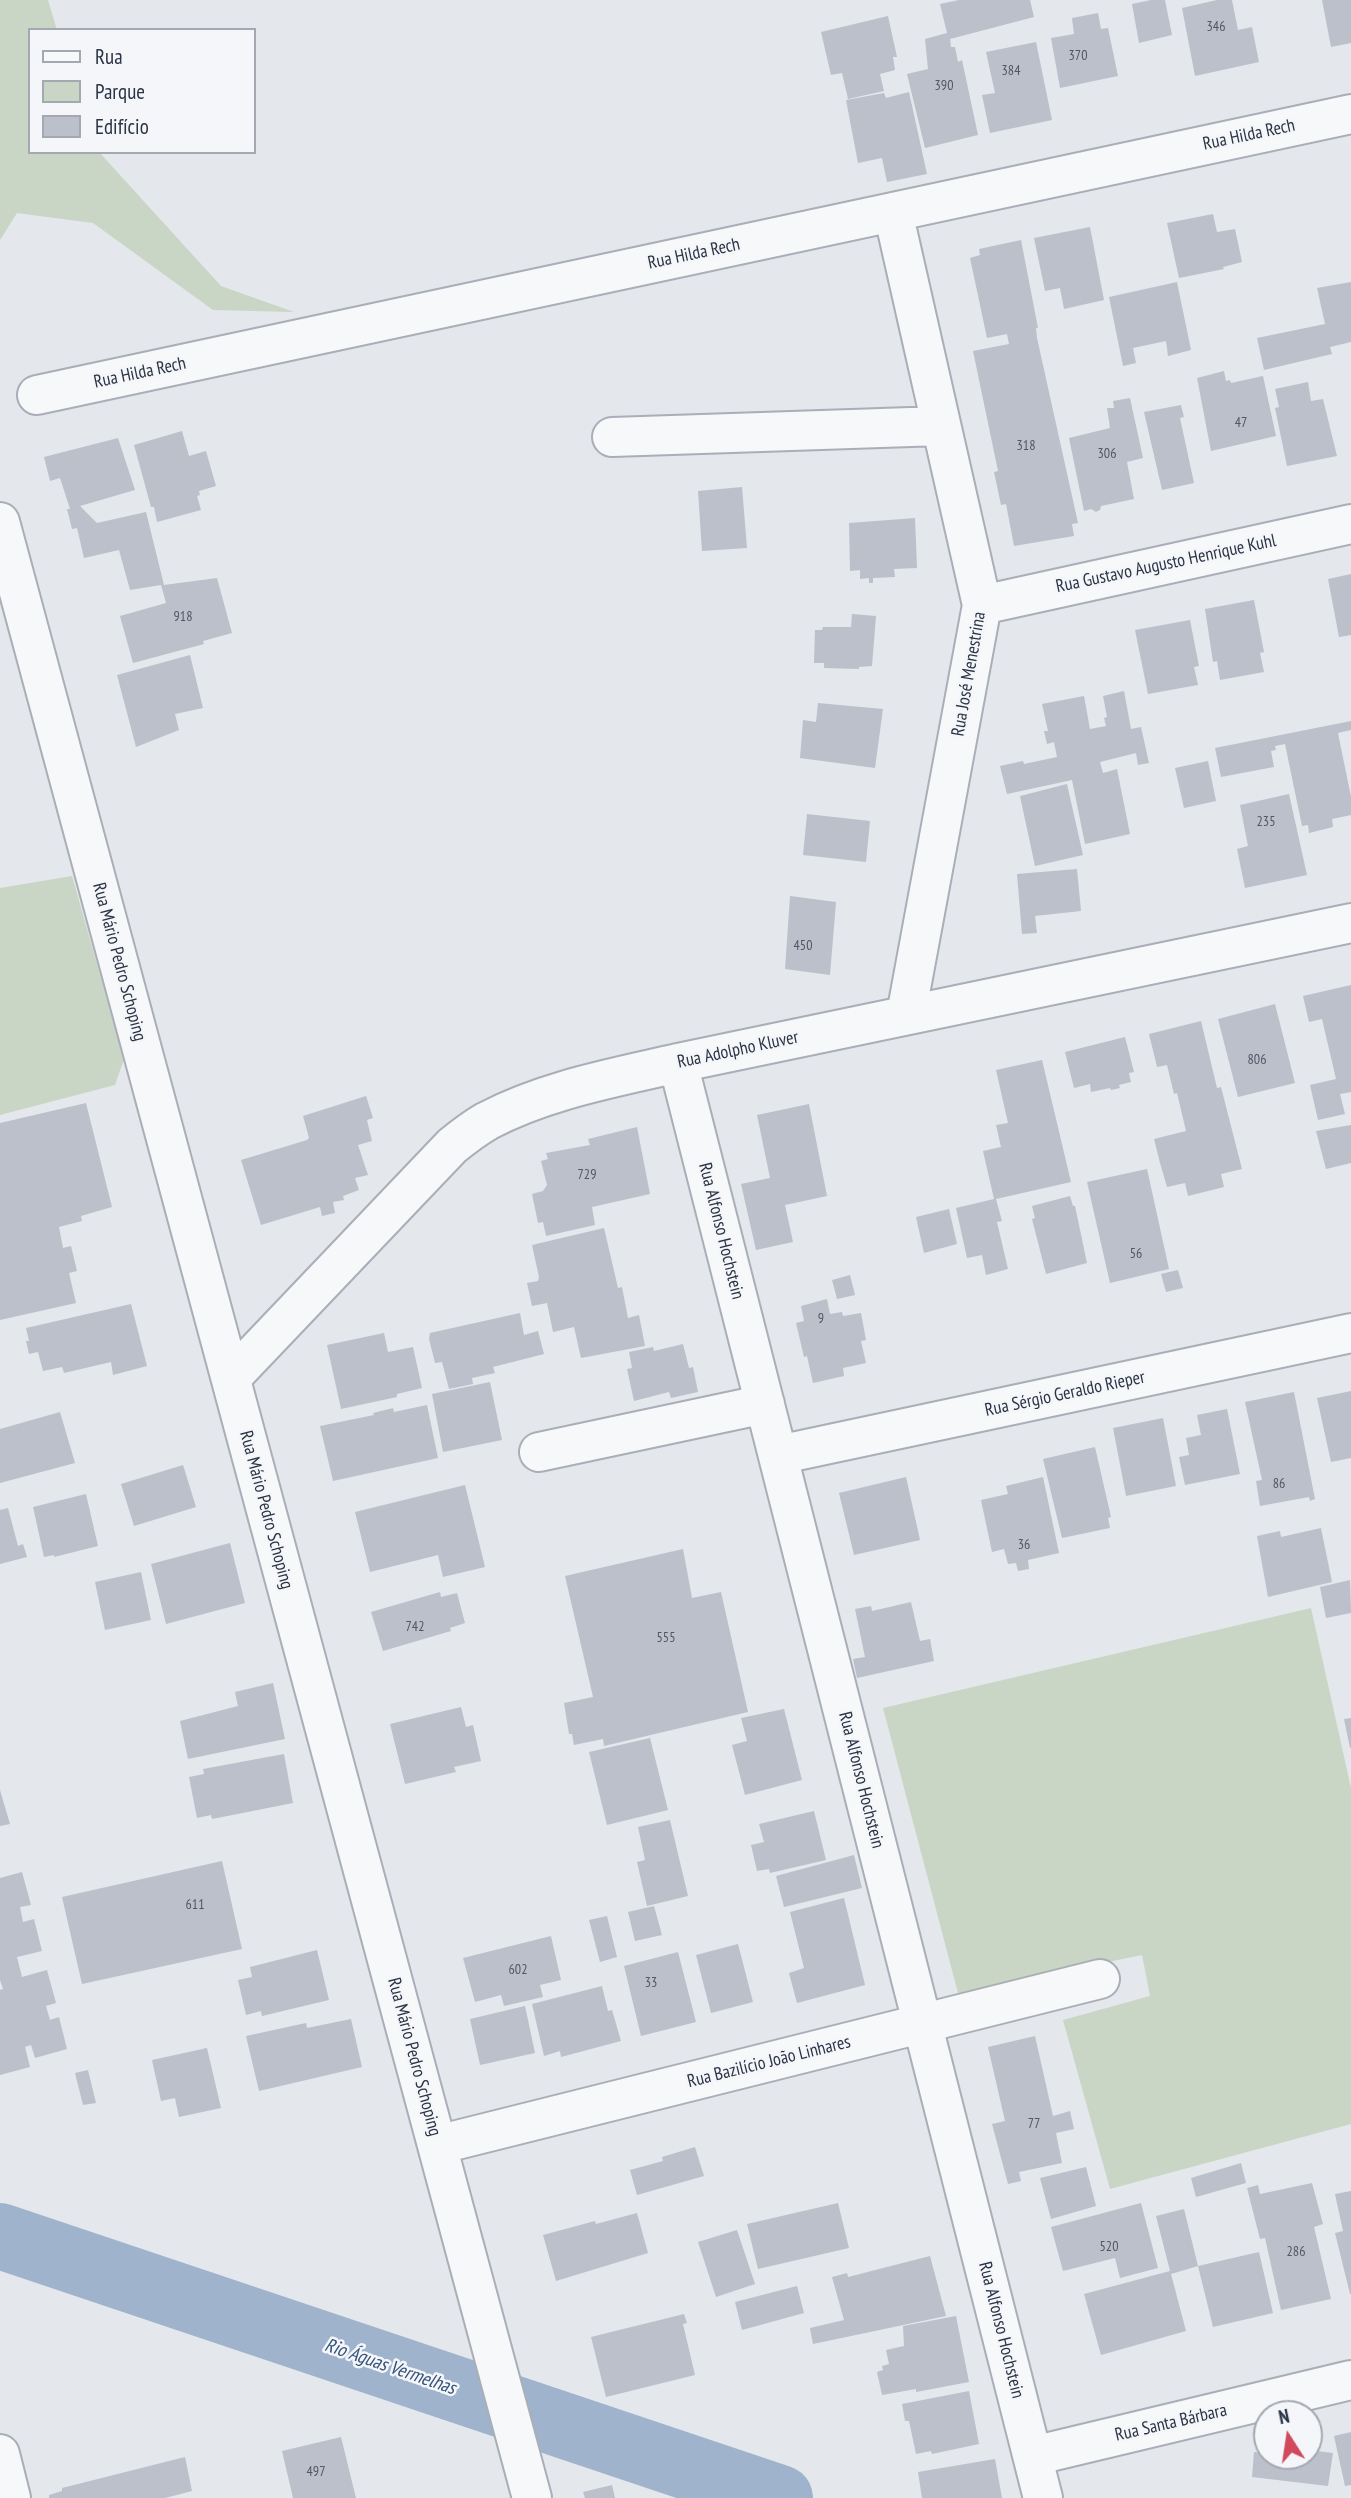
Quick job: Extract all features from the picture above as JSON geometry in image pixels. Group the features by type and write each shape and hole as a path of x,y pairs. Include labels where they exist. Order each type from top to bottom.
{"street":[{"name":"Rua Hilda Rech","path":"37,395 1351,114"},
{"name":"Rua José Menestrina","path":"893,212 982,605 906,1015"},
{"path":"612,437 941,426"},
{"name":"Rua Mário Pedro Schoping","path":"0,522 532,2498"},
{"name":"Rua Gustavo Augusto Henrique Kuhl","path":"982,605 1351,524"},
{"name":"Rua Adolpho Kluver","path":"231,1378 452,1146 485,1122 525,1104 575,1086 678,1063 1351,923"},
{"name":"Rua Alfonso Hochstein","path":"678,1063 1043,2498"},
{"name":"Rua Sérgio Geraldo Rieper","path":"778,1455 1351,1333"},
{"path":"539,1452 765,1404"},
{"name":"Rua Bazilício João Linhares","path":"437,2145 1100,1979"},
{"name":"Rua Santa Bárbara","path":"1033,2456 1351,2380"},
{"path":"0,2454 11,2498"}],"green space":[{"path":"0,0 48,0 56,28 28,28 28,154 101,154 221,286 294,312 213,310 93,223 17,213 0,240"},
{"path":"72,876 124,1059 115,1085 0,1115 0,888"},
{"path":"1311,1608 1351,1788 1351,2124 1110,2189 1063,2020 1150,1996 1142,1955 958,1993 883,1708"}],"building":[{"path":"959,0 1030,0 1034,17 950,39 958,62 962,60 978,135 925,148 907,74 928,69 925,39 947,33 940,4"},
{"path":"1165,0 1172,35 1139,43 1132,4"},
{"path":"1217,0 1232,0 1238,30 1252,27 1259,62 1195,76 1182,8"},
{"path":"1322,0 1351,0 1351,43 1331,47"},
{"path":"1098,13 1101,29 1108,28 1118,76 1060,88 1051,38 1074,34 1072,18"},
{"path":"888,16 897,57 893,57 895,70 880,74 884,91 848,99 842,73 831,75 821,32"},
{"path":"1036,42 1052,120 990,133 982,95 995,93 986,52"},
{"path":"909,92 927,174 887,182 882,158 858,163 846,100 884,93 886,98"},
{"path":"1213,214 1217,232 1235,229 1242,262 1223,267 1224,269 1179,278 1167,223"},
{"path":"1090,227 1104,300 1064,309 1060,288 1045,291 1034,238"},
{"path":"1021,240 1038,328 1037,338 1078,523 1072,524 1074,536 1014,546 1006,504 1001,505 994,472 998,471 973,351 1009,344 1007,334 987,338 970,258 980,255 979,249"},
{"path":"1177,282 1191,350 1168,356 1166,341 1133,348 1136,363 1123,366 1109,297"},
{"path":"1351,282 1351,342 1330,347 1332,354 1264,370 1257,338 1325,324 1317,288"},
{"path":"1224,371 1226,381 1230,380 1231,383 1263,376 1276,436 1211,451 1197,378"},
{"path":"1308,382 1311,401 1323,399 1337,456 1287,466 1275,408 1279,407 1275,389"},
{"path":"1130,398 1143,458 1127,462 1134,499 1101,506 1096,512 1091,509 1084,511 1069,438 1110,428 1107,408 1114,408 1113,401"},
{"path":"1181,405 1184,417 1180,418 1194,483 1162,490 1144,412"},
{"path":"182,431 189,456 206,451 216,486 199,491 200,495 197,496 201,510 157,522 134,445"},
{"path":"118,438 135,490 80,506 97,523 146,512 164,585 217,578 232,633 203,641 204,644 133,663 120,616 166,603 161,585 130,590 119,550 84,558 77,528 72,529 67,509 70,509 60,478 50,481 44,457"},
{"path":"742,487 747,548 702,551 698,491"},
{"path":"915,518 917,568 894,569 895,577 873,578 873,583 869,583 869,578 860,579 860,570 850,571 849,523"},
{"path":"1351,574 1351,635 1339,637 1328,579"},
{"path":"1254,600 1264,652 1260,653 1264,672 1220,680 1217,661 1213,662 1205,609"},
{"path":"852,614 876,616 872,666 859,669 824,668 824,663 814,663 815,630 822,630 823,627 851,627"},
{"path":"1190,620 1199,666 1194,667 1198,685 1148,694 1135,630"},
{"path":"190,655 203,708 175,714 179,730 136,747 117,675"},
{"path":"1124,691 1131,729 1141,727 1149,763 1138,765 1136,753 1100,762 1103,773 1117,769 1130,834 1085,844 1072,780 1007,794 1000,766 1057,757 1054,742 1047,744 1044,731 1048,731 1042,704 1084,696 1090,729 1106,726 1103,696"},
{"path":"818,703 883,709 875,768 800,758 803,720 816,722"},
{"path":"1351,721 1351,730 1338,733 1351,797 1351,815 1332,819 1333,827 1309,833 1308,825 1302,826 1285,744 1275,746 1276,750 1271,751 1274,767 1221,777 1215,748"},
{"path":"1208,761 1216,801 1184,808 1175,768"},
{"path":"1067,784 1083,855 1035,866 1020,796"},
{"path":"1289,794 1307,875 1245,888 1237,849 1248,846 1240,805"},
{"path":"807,814 870,821 866,862 803,855"},
{"path":"1077,869 1081,911 1035,916 1037,933 1022,934 1017,874"},
{"path":"790,896 836,902 830,975 785,969"},
{"path":"1351,985 1351,1092 1340,1094 1345,1114 1318,1120 1310,1085 1336,1079 1322,1019 1309,1022 1303,996"},
{"path":"1275,1004 1295,1083 1238,1097 1218,1019"},
{"path":"1201,1021 1217,1088 1221,1087 1242,1169 1221,1174 1224,1187 1188,1196 1185,1183 1167,1187 1154,1139 1186,1131 1167,1065 1157,1067 1149,1034"},
{"path":"1125,1037 1134,1072 1129,1073 1131,1082 1111,1090 1091,1092 1090,1084 1074,1088 1065,1052"},
{"path":"1042,1060 1071,1182 996,1199 1002,1221 997,1222 1008,1269 986,1275 982,1255 967,1258 956,1208 994,1199 983,1151 1001,1147 996,1125 1008,1123 996,1070"},
{"path":"366,1096 373,1118 367,1120 372,1141 358,1145 368,1175 355,1178 359,1190 343,1196 344,1200 333,1202 335,1213 322,1216 320,1207 261,1225 241,1160 307,1140 309,1138 303,1116"},
{"path":"86,1103 112,1207 81,1216 82,1221 59,1227 63,1248 71,1246 77,1271 69,1273 76,1303 0,1320 0,1123"},
{"path":"809,1104 827,1196 785,1205 793,1242 756,1250 741,1184 770,1178 757,1115"},
{"path":"1351,1125 1351,1163 1326,1169 1316,1131"},
{"path":"637,1127 650,1194 592,1207 595,1225 546,1236 543,1222 538,1223 532,1194 543,1191 547,1185 541,1161 548,1159 546,1153 590,1145 588,1139"},
{"path":"1147,1169 1169,1269 1110,1283 1087,1182"},
{"path":"1070,1196 1075,1206 1087,1263 1046,1274 1032,1219 1035,1218 1032,1206"},
{"path":"949,1209 957,1244 924,1253 916,1217"},
{"path":"604,1228 618,1288 622,1287 628,1318 639,1315 645,1346 581,1358 574,1327 553,1332 547,1303 532,1306 527,1283 538,1281 539,1277 532,1245"},
{"path":"1178,1270 1183,1288 1166,1292 1161,1274"},
{"path":"850,1275 855,1295 837,1299 832,1280"},
{"path":"827,1299 830,1314 842,1312 843,1316 861,1313 866,1340 861,1341 866,1363 843,1368 844,1376 813,1383 796,1323 804,1321 801,1306"},
{"path":"131,1304 147,1366 113,1375 111,1362 64,1373 62,1367 43,1371 38,1352 29,1354 26,1328"},
{"path":"520,1313 524,1335 538,1331 544,1354 493,1367 495,1373 472,1378 473,1384 449,1389 442,1362 435,1363 430,1333"},
{"path":"384,1333 388,1352 413,1347 422,1388 397,1394 397,1397 341,1409 327,1345"},
{"path":"683,1344 689,1368 693,1367 698,1392 671,1398 669,1392 634,1401 627,1369 632,1368 629,1352 653,1347 654,1351"},
{"path":"490,1382 502,1440 443,1452 432,1394"},
{"path":"1351,1391 1351,1458 1331,1462 1317,1398"},
{"path":"1294,1392 1315,1499 1310,1501 1309,1497 1260,1506 1256,1481 1262,1480 1245,1402"},
{"path":"427,1405 438,1458 333,1481 320,1426 374,1415 373,1413 393,1408 394,1412"},
{"path":"1227,1409 1240,1474 1185,1485 1179,1457 1189,1455 1186,1438 1201,1435 1197,1415"},
{"path":"60,1412 75,1463 0,1483 0,1429"},
{"path":"1163,1418 1176,1486 1126,1496 1113,1428"},
{"path":"1095,1447 1111,1517 1108,1518 1110,1528 1062,1538 1043,1459"},
{"path":"183,1465 196,1507 134,1526 121,1484"},
{"path":"906,1477 920,1540 854,1555 839,1493"},
{"path":"1043,1477 1059,1553 1028,1560 1029,1569 1018,1571 1016,1563 1008,1564 1004,1549 992,1552 981,1500 1008,1494 1006,1486"},
{"path":"465,1485 485,1567 443,1577 438,1555 370,1572 355,1512"},
{"path":"86,1494 98,1546 44,1557 33,1507"},
{"path":"8,1508 18,1546 23,1544 27,1557 0,1564 0,1510"},
{"path":"1321,1528 1332,1582 1268,1597 1257,1536 1280,1531 1281,1537"},
{"path":"230,1543 245,1603 166,1624 151,1564"},
{"path":"683,1549 692,1598 721,1592 748,1712 604,1746 603,1739 574,1745 572,1734 569,1734 564,1703 593,1697 565,1576"},
{"path":"141,1572 151,1620 105,1630 95,1582"},
{"path":"1350,1580 1351,1613 1326,1618 1320,1587"},
{"path":"440,1592 441,1597 457,1593 465,1623 450,1628 451,1631 383,1651 371,1612"},
{"path":"911,1602 920,1641 930,1639 934,1661 857,1678 853,1659 865,1657 855,1609 871,1606 872,1611"},
{"path":"273,1683 285,1739 188,1759 180,1721 238,1706 235,1692"},
{"path":"461,1707 466,1727 473,1725 481,1761 454,1767 456,1772 405,1784 390,1724"},
{"path":"784,1709 802,1780 745,1795 732,1745 747,1741 741,1718"},
{"path":"1351,1718 1351,1748 1350,1748 1344,1719"},
{"path":"650,1738 668,1810 607,1825 589,1752"},
{"path":"284,1754 293,1803 212,1819 211,1815 197,1818 189,1777 204,1774 203,1769"},
{"path":"0,1790 10,1824 0,1826"},
{"path":"814,1811 826,1860 770,1873 769,1869 757,1871 751,1845 764,1842 759,1824"},
{"path":"670,1820 688,1896 647,1906 637,1862 645,1860 638,1827"},
{"path":"854,1855 862,1888 784,1907 776,1876"},
{"path":"222,1861 242,1949 82,1984 62,1897"},
{"path":"22,1872 31,1905 20,1907 23,1922 34,1919 42,1951 17,1957 22,1977 47,1970 56,2003 46,2006 50,2020 59,2017 67,2049 35,2058 31,2045 25,2047 30,2067 0,2075 0,1990 3,1989 0,1980 0,1878"},
{"path":"844,1898 865,1985 797,2003 789,1973 804,1968 790,1912"},
{"path":"654,1906 662,1935 635,1941 628,1912"},
{"path":"607,1916 617,1957 600,1962 589,1920"},
{"path":"551,1936 561,1980 540,1985 543,1997 504,2006 501,1995 475,2002 463,1958"},
{"path":"738,1944 753,2002 711,2013 696,1955"},
{"path":"317,1950 329,2000 262,2016 261,2011 246,2015 238,1980 252,1977 250,1967"},
{"path":"678,1952 696,2022 641,2036 624,1966"},
{"path":"602,1986 608,2011 612,2010 621,2041 561,2057 560,2051 544,2056 532,2004"},
{"path":"525,2006 535,2053 480,2065 470,2019"},
{"path":"351,2019 362,2067 259,2091 246,2036 306,2023 307,2028"},
{"path":"1035,2036 1053,2116 1070,2111 1074,2129 1056,2133 1062,2163 1019,2172 1021,2181 1008,2184 992,2124 1005,2121 988,2047"},
{"path":"207,2048 221,2108 179,2117 175,2098 161,2101 152,2060"},
{"path":"88,2070 96,2103 83,2105 75,2073"},
{"path":"695,2147 704,2176 637,2195 630,2170 663,2161 662,2157"},
{"path":"1241,2163 1246,2183 1196,2197 1191,2178"},
{"path":"1086,2167 1096,2206 1051,2219 1040,2178"},
{"path":"1312,2183 1323,2224 1314,2227 1331,2299 1281,2310 1265,2238 1260,2239 1247,2188 1258,2185 1260,2194"},
{"path":"1351,2191 1350,2294 1335,2233 1343,2231 1335,2194"},
{"path":"838,2203 849,2248 758,2269 747,2224"},
{"path":"1141,2203 1158,2268 1120,2278 1115,2258 1063,2271 1051,2227"},
{"path":"1184,2209 1198,2266 1171,2274 1186,2331 1101,2355 1084,2294 1170,2271 1156,2216"},
{"path":"637,2213 648,2253 556,2281 543,2235"},
{"path":"737,2230 755,2284 716,2297 698,2242"},
{"path":"1259,2252 1273,2313 1213,2327 1198,2266"},
{"path":"930,2256 946,2316 813,2344 810,2328 844,2320 832,2277 847,2273 848,2277"},
{"path":"797,2286 804,2313 742,2330 735,2302"},
{"path":"684,2314 687,2323 683,2324 695,2375 606,2397 591,2337"},
{"path":"956,2316 969,2382 882,2395 877,2372 883,2370 882,2366 889,2364 886,2350 904,2346 903,2326"},
{"path":"969,2391 979,2444 932,2454 931,2451 916,2454 909,2421 905,2421 902,2404"},
{"path":"1351,2432 1351,2485 1345,2486 1334,2436"},
{"path":"341,2437 356,2498 293,2498 282,2451"},
{"path":"1323,2452 1333,2453 1328,2486 1252,2477 1253,2464 1253,2470 1323,2470"},
{"path":"185,2457 192,2491 165,2498 49,2498 49,2495 62,2491 62,2488"},
{"path":"995,2459 1002,2498 922,2498 918,2472"},
{"path":"612,2485 615,2498 585,2498 583,2492"}],"waterway":[{"name":"Rio Águas Vermelhas","path":"0,2236 780,2498"}]}
